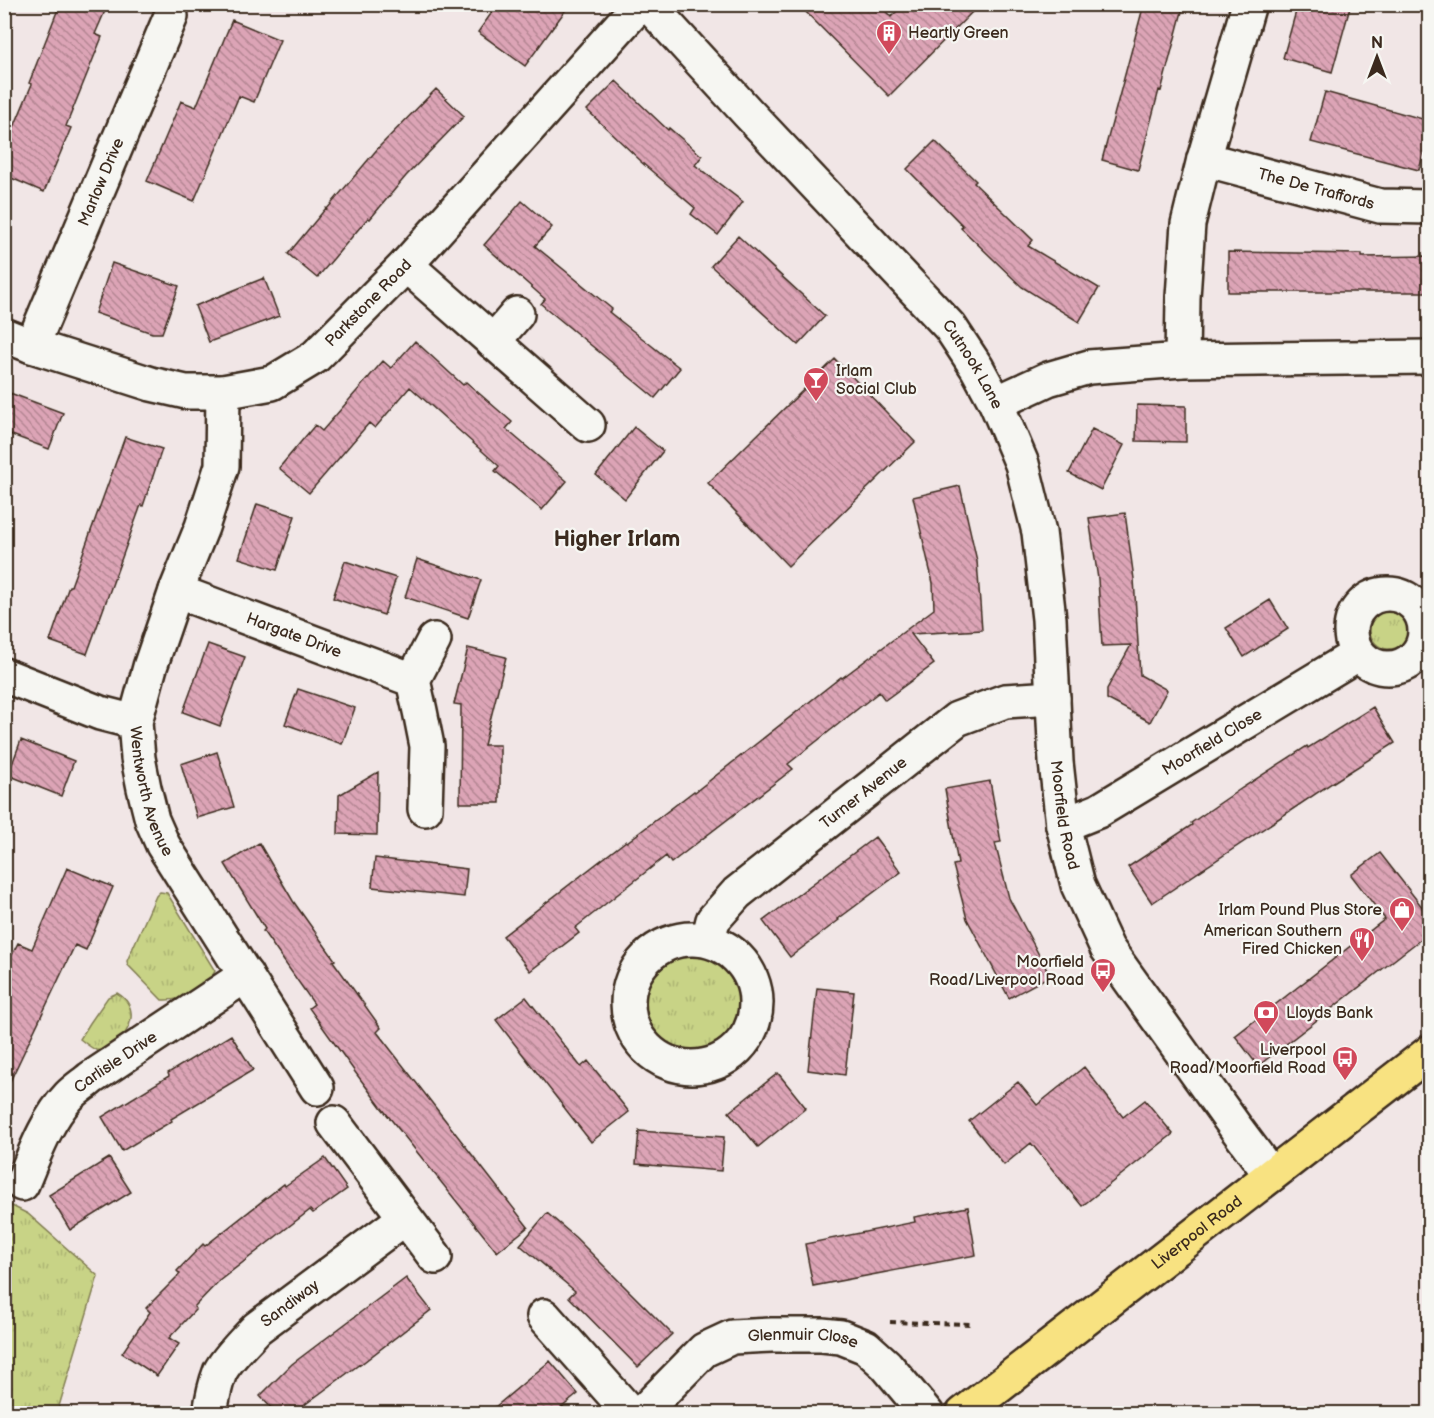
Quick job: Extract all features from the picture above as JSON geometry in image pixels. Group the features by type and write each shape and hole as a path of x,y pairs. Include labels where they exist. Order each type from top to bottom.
{"main road":[{"name":"Liverpool Road","path":"963,1413 1430,1053"}],"street":[{"name":"Parkstone Road","path":"18,340 151,384 186,392 223,392 272,383 315,357 406,265 640,4"},
{"name":"Cutnook Lane","path":"648,4 950,327 977,368 996,403 1048,379 1089,367 1182,360 1430,357"},
{"path":"1182,360 1188,224 1204,159 1249,4"},
{"name":"Marlow Drive","path":"18,340 171,16"},
{"name":"The De Traffords","path":"1204,159 1380,206 1430,207"},
{"path":"406,265 588,425"},
{"path":"494,342 517,315"},
{"name":"Wentworth Avenue","path":"223,392 222,466 150,667 135,722 138,758 152,820 163,845 317,1088"},
{"name":"Moorfield Road","path":"996,403 1022,464 1039,532 1049,619 1056,762 1063,825 1078,885 1107,948 1271,1175"},
{"name":"Hargate Drive","path":"176,591 412,680"},
{"path":"425,809 427,746 412,680 434,640"},
{"name":"Moorfield Close","path":"1063,825 1098,811 1358,654"},
{"path":"4,675 100,713 135,722"},
{"name":"Turner Avenue","path":"708,940 713,920 737,893 957,719 1005,701 1053,698"},
{"name":"Carlisle Drive","path":"22,1184 56,1112 69,1096 91,1078 246,975"},
{"path":"334,1123 435,1257"},
{"name":"Sandiway","path":"210,1413 211,1402 221,1371 236,1350 257,1328 405,1218"},
{"path":"544,1316 631,1413"},
{"name":"Glenmuir Close","path":"641,1413 704,1350 732,1337 772,1335 841,1337 866,1347 886,1365 927,1413"}],"path":[{"path":"883,1322 972,1324"}],"green space":[{"path":"1389,611 1396,612 1402,617 1407,623 1407,637 1402,643 1396,648 1389,649 1382,648 1376,643 1371,637 1370,630 1371,623 1376,617 1382,612"},
{"path":"160,892 167,893 215,971 200,989 178,999 162,1000 128,965 127,961 156,896"},
{"path":"694,951 713,954 730,965 741,982 744,1001 741,1020 730,1037 713,1048 694,1051 675,1048 658,1037 647,1020 644,1001 647,982 658,965 675,954"},
{"path":"117,993 129,1005 131,1019 129,1026 114,1044 104,1050 96,1050 80,1039 108,997"},
{"path":"4,1202 28,1214 98,1276 57,1413 5,1413"}],"building":[{"path":"60,4 108,4 95,34 102,37 66,126 71,128 44,192 4,175 4,151 32,84 29,83"},
{"path":"498,4 570,4 525,66 478,32"},
{"name":"Heartly Green","path":"798,4 879,4 891,17 904,4 980,4 889,96"},
{"path":"1144,4 1184,4 1138,170 1102,160"},
{"path":"1298,4 1351,4 1332,72 1283,58"},
{"path":"232,20 280,40 254,102 239,96 194,201 147,181 181,101 196,107"},
{"path":"616,81 668,130 669,128 702,156 695,165 743,202 718,235 691,214 695,208 641,162 587,110"},
{"path":"436,89 464,116 406,176 317,278 288,254 379,147"},
{"path":"1325,92 1430,121 1430,130 1419,170 1311,142"},
{"path":"935,141 976,181 974,183 1033,240 1028,246 1099,288 1079,322 1022,287 961,228 963,226 907,169"},
{"path":"522,201 552,227 535,246 612,309 609,312 680,368 655,398 541,304 545,299 484,245"},
{"path":"738,236 825,316 798,345 711,266"},
{"path":"1228,252 1362,254 1362,257 1430,256 1430,292 1228,292"},
{"path":"112,263 179,286 162,333 152,333 95,313"},
{"path":"264,278 279,316 209,342 195,306"},
{"path":"415,341 463,385 466,382 512,422 506,429 567,481 542,510 495,471 499,466 410,387 375,428 369,423 309,493 279,468 315,425 322,431 383,361 391,368"},
{"path":"835,359 915,442 788,566 708,483"},
{"path":"10,393 63,413 49,449 4,432 4,409"},
{"path":"1137,405 1186,406 1186,442 1136,441"},
{"path":"634,427 663,451 625,499 596,475"},
{"path":"1092,429 1124,445 1101,490 1069,473"},
{"path":"125,437 162,449 87,654 50,641"},
{"path":"960,486 977,561 982,630 911,634 934,664 885,700 879,692 788,764 793,769 671,863 666,856 575,928 579,933 530,971 503,936 626,841 695,792 841,677 934,609 933,583 913,497"},
{"path":"257,504 295,516 277,570 239,558"},
{"path":"1125,513 1134,579 1140,675 1167,690 1150,722 1107,699 1107,689 1131,645 1102,646 1098,579 1089,518"},
{"path":"417,559 481,580 468,618 405,597"},
{"path":"345,561 396,578 384,615 333,598"},
{"path":"1270,600 1288,629 1244,657 1226,628"},
{"path":"208,644 245,657 220,726 183,712"},
{"path":"468,648 506,657 484,745 500,745 500,803 460,803 461,705 454,704"},
{"path":"298,689 355,708 342,744 285,724"},
{"path":"1373,707 1395,743 1152,903 1128,867 1192,825 1191,823 1242,788"},
{"path":"21,740 74,761 61,796 8,775"},
{"path":"217,752 234,807 197,818 181,764"},
{"path":"378,772 377,835 338,834 339,795"},
{"path":"990,781 1001,842 995,843 1009,898 1050,976 1009,998 967,919 953,865 958,864 945,789"},
{"path":"875,837 901,872 790,957 763,921"},
{"path":"259,843 293,901 381,1028 377,1032 528,1227 497,1252 355,1072 309,1008 314,1004 263,931 265,929 225,864"},
{"path":"1380,853 1430,917 1430,932 1258,1066 1235,1036 1385,919 1351,875"},
{"path":"375,858 467,869 464,897 372,887"},
{"path":"67,868 113,887 86,950 75,945 4,1094 4,971 18,943 32,949"},
{"path":"817,988 854,992 845,1075 808,1070"},
{"path":"526,997 581,1067 588,1061 629,1112 591,1142 496,1020"},
{"path":"231,1035 253,1070 122,1151 102,1117"},
{"path":"1084,1067 1123,1117 1145,1100 1173,1134 1082,1206 1031,1143 1004,1165 969,1121 1018,1082 1037,1105"},
{"path":"778,1073 806,1108 758,1147 729,1112"},
{"path":"639,1131 724,1137 721,1171 636,1164"},
{"path":"109,1158 131,1192 70,1230 49,1195"},
{"path":"325,1158 347,1189 313,1213 310,1210 219,1281 169,1338 179,1344 157,1376 122,1353 150,1312 146,1308 180,1274 177,1271 203,1244 205,1246 284,1184 285,1186"},
{"path":"968,1207 976,1255 813,1286 805,1244 915,1222 914,1217"},
{"path":"547,1213 575,1237 672,1334 638,1367 569,1297 575,1291 520,1245"},
{"path":"406,1278 431,1310 296,1413 276,1413 260,1396 292,1364"},
{"path":"550,1361 578,1394 555,1413 488,1413"}],"place":[{"name":"Heartly Green","path":"889,56"},
{"name":"Irlam Social Club","path":"816,403"},
{"name":"Irlam Pound Plus Store","path":"1402,933"},
{"name":"American Southern Fired Chicken","path":"1362,963"},
{"name":"Moorfield Road/Liverpool Road","path":"1103,994"},
{"name":"Lloyds Bank","path":"1266,1036"},
{"name":"Liverpool Road/Moorfield Road","path":"1345,1082"}],"district":[{"name":"Higher Irlam","path":"617,539"}]}
